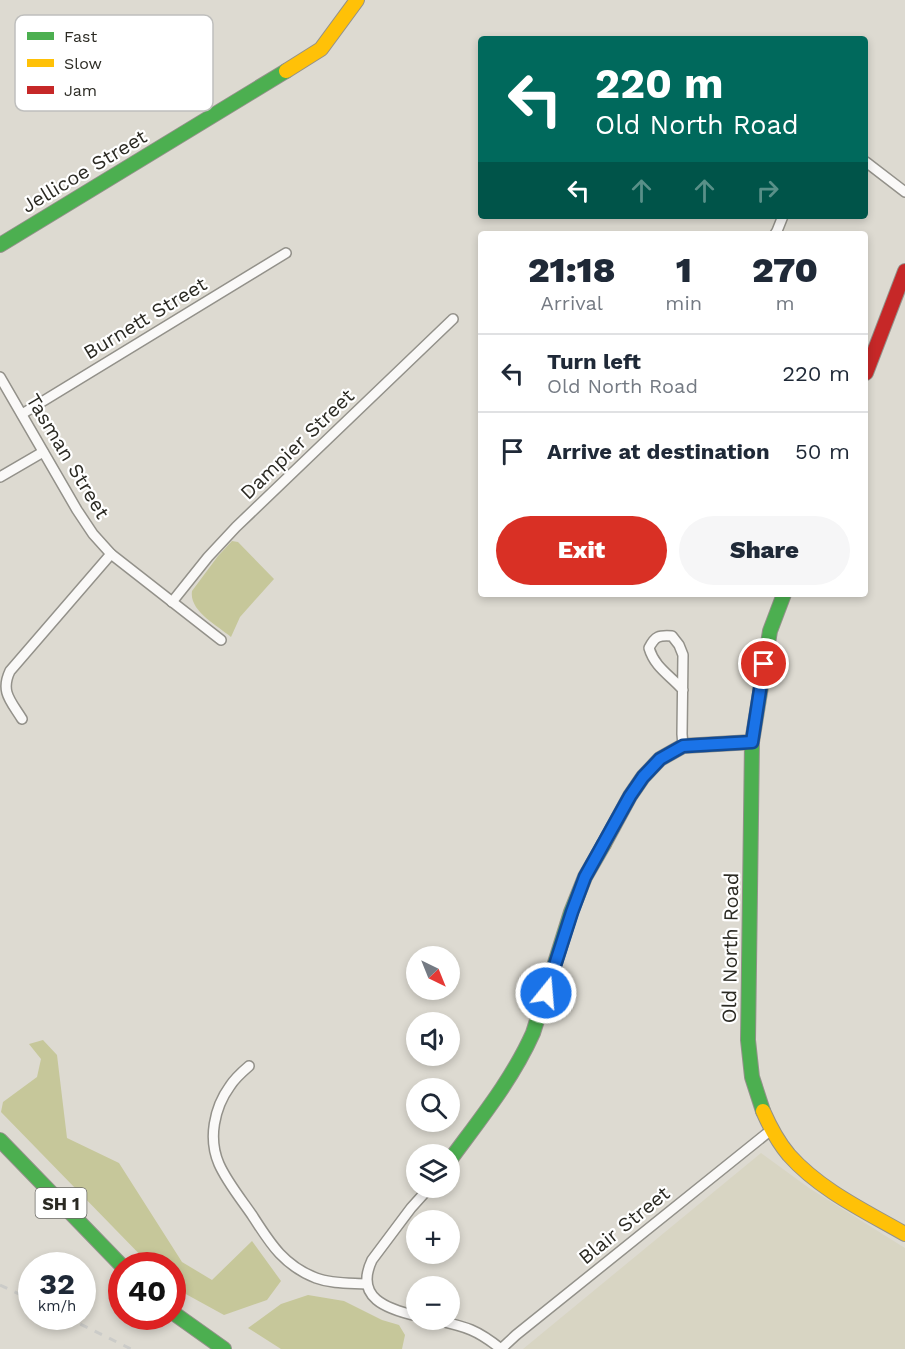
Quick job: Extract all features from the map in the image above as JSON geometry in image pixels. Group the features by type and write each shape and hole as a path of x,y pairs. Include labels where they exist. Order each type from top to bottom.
{"main road":[{"name":"Jellicoe Street","path":"0,245 321,49 357,0"},
{"path":"868,368 905,271"},
{"name":"Old North Road","path":"783,597 770,631 752,742 748,980 751,1075 771,1130 792,1160 814,1179 905,1234"},
{"path":"460,1146 515,1072 526,1052 585,877 643,777 660,759 683,746 752,742"},
{"name":"SH 1","path":"0,1140 108,1252"},
{"path":"186,1322 224,1349"}],"street":[{"path":"868,164 905,192"},
{"name":"Burnett Street","path":"21,414 286,253"},
{"name":"Dampier Street","path":"172,602 208,557 236,527 453,319"},
{"name":"Tasman Street","path":"0,376 93,534 111,554 221,640"},
{"path":"0,477 43,452"},
{"path":"22,718 5,687 9,671 111,554"},
{"path":"683,690 652,659 649,648 653,640 662,635 672,636 683,655 683,690 682,734 683,746"},
{"path":"249,1066 230,1085 219,1104 213,1126 214,1148 219,1165 283,1258 318,1279 366,1284"},
{"name":"Blair Street","path":"501,1349 771,1130"},
{"path":"406,1313 385,1306 376,1300 366,1284 368,1268 372,1260 420,1198"},
{"path":"460,1326 484,1335 501,1349"}],"shaded area":[{"path":"761,1153 809,1188 905,1248 905,1349 523,1349"}],"green space":[{"path":"232,541 238,542 274,579 240,617 231,637 199,611 192,598 192,591"},
{"path":"43,1040 57,1055 67,1138 119,1163 176,1252 137,1252 1,1112 3,1102 37,1077 41,1059 29,1044"},
{"path":"252,1241 281,1281 267,1300 224,1315 186,1294 186,1264 212,1280"},
{"path":"308,1295 344,1301 382,1320 399,1325 405,1335 402,1349 281,1349 248,1328 281,1304"}],"railway":[{"path":"0,1285 18,1293"},
{"path":"92,1330 131,1349"}],"traffic: fast":[{"path":"0,245 286,71"},
{"path":"763,1111 752,1077 748,1040 752,742 770,631 783,597"},
{"path":"460,1146 495,1099 525,1050 533,1033 571,912 585,877 604,844"},
{"path":"0,1140 108,1252"},
{"path":"186,1322 224,1349"}],"traffic: slow":[{"path":"286,71 321,49 357,0"},
{"path":"604,844 630,796 643,777 660,759 683,746 752,742"},
{"path":"763,1111 781,1145 801,1168 844,1199 905,1234"}],"traffic: jam":[{"path":"868,368 905,271"}],"route":[{"path":"546,993 585,877 630,796 652,766 683,746 752,742 764,664"}]}
